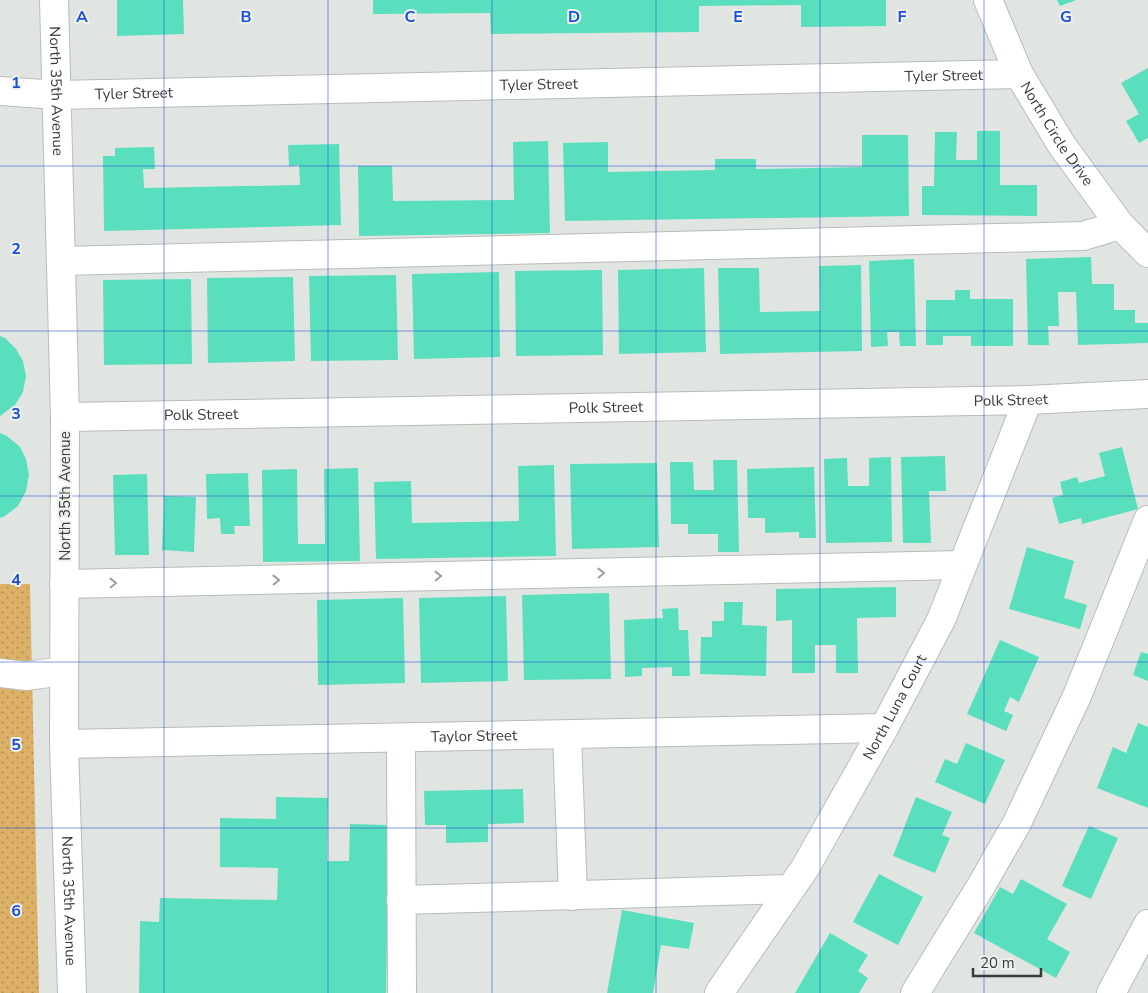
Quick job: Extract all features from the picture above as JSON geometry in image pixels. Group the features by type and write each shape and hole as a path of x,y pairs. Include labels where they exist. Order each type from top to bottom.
{"street":[{"name":"North 35th Avenue","path":"54,0 65,417 64,744 72,993"},
{"name":"North Circle Drive","path":"988,0 1019,74 1061,144 1120,225 1148,253"},
{"name":"Tyler Street","path":"0,91 57,95 1019,74"},
{"path":"61,260 1083,236 1120,225"},
{"name":"Polk Street","path":"65,417 1028,400 1148,394"},
{"name":"North Luna Court","path":"719,993 805,868 884,728 941,620 1028,400"},
{"path":"915,993 981,886 1017,823 1078,696 1148,520"},
{"path":"64,584 962,565"},
{"path":"0,673 26,676 64,671"},
{"name":"Taylor Street","path":"64,744 884,728"},
{"path":"567,735 574,896"},
{"path":"401,738 402,993"},
{"path":"401,900 790,889"},
{"path":"1111,993 1148,924"}],"shaded area":[{"path":"0,584 30,584 39,993 0,993"}],"building":[{"path":"117,0 183,0 184,34 117,36"},
{"path":"373,0 886,0 886,26 801,27 801,5 699,6 699,32 491,34 490,13 373,14"},
{"path":"1057,0 1076,0 1060,6"},
{"path":"1148,68 1148,138 1139,143 1126,121 1139,114 1121,83"},
{"path":"977,131 1000,131 1000,185 1037,185 1037,216 922,215 922,186 934,186 935,132 957,132 956,160 977,160"},
{"path":"862,135 908,135 909,216 565,221 563,143 608,142 608,172 715,170 715,159 756,159 756,169 862,167"},
{"path":"548,141 550,233 359,236 358,166 392,166 393,201 514,200 513,142"},
{"path":"339,144 341,225 104,231 103,156 115,156 115,148 154,147 155,169 143,169 144,188 300,185 299,165 289,166 288,145"},
{"path":"1091,257 1092,284 1114,284 1114,310 1135,310 1135,323 1148,323 1148,343 1078,345 1076,292 1058,292 1059,326 1048,326 1049,345 1028,345 1026,259"},
{"path":"914,259 916,346 900,346 899,332 887,332 888,346 871,347 869,261"},
{"path":"861,265 862,351 720,354 718,268 759,268 760,312 820,311 819,266"},
{"path":"704,268 706,352 619,354 618,270"},
{"path":"602,270 603,355 516,356 515,271"},
{"path":"499,272 500,357 414,359 412,274"},
{"path":"396,275 398,360 311,361 309,276"},
{"path":"293,277 295,361 208,363 207,278"},
{"path":"191,279 192,364 104,365 103,280"},
{"path":"955,290 970,290 970,299 1013,299 1013,346 971,346 971,336 943,336 943,345 926,345 926,300 955,300"},
{"path":"0,336 5,338 16,349 23,361 26,376 23,392 15,405 0,416"},
{"path":"0,433 7,436 20,447 26,459 29,475 26,491 18,506 0,518"},
{"path":"1122,447 1138,509 1082,524 1081,518 1059,524 1052,498 1063,495 1060,482 1077,477 1079,483 1105,476 1099,453"},
{"path":"945,456 946,491 929,491 931,543 903,543 901,457"},
{"path":"891,457 892,542 826,543 824,459 847,458 848,486 869,486 869,458"},
{"path":"713,460 737,460 739,552 718,552 718,534 688,534 688,524 671,524 670,462 693,462 694,490 714,490"},
{"path":"657,463 659,547 572,549 570,464"},
{"path":"554,465 556,556 376,559 374,482 411,481 412,523 519,521 518,466"},
{"path":"814,467 816,538 799,538 799,532 765,533 765,518 748,518 747,469"},
{"path":"358,468 360,561 263,562 262,470 297,469 298,544 325,544 324,469"},
{"path":"248,473 250,526 234,526 235,534 221,534 220,518 207,519 206,474"},
{"path":"147,474 149,555 115,555 113,475"},
{"path":"164,496 196,497 194,552 162,550"},
{"path":"1027,547 1074,561 1064,598 1087,605 1080,629 1009,609"},
{"path":"896,587 896,617 857,618 858,673 836,673 836,645 815,645 815,673 792,673 792,620 776,621 776,589"},
{"path":"609,593 611,679 524,680 522,595"},
{"path":"506,596 508,681 421,683 419,598"},
{"path":"403,598 405,683 318,685 317,600"},
{"path":"724,602 743,602 742,625 767,626 766,676 700,674 701,637 712,637 712,621 724,621"},
{"path":"678,608 679,630 688,630 690,676 672,676 672,667 642,668 642,676 625,677 624,620 663,618 662,609"},
{"path":"1000,640 1039,657 1019,702 1010,697 1004,711 1013,715 1006,731 967,714"},
{"path":"1141,652 1148,654 1148,681 1133,675"},
{"path":"1138,723 1148,727 1148,808 1097,788 1113,747 1126,753"},
{"path":"966,743 1005,760 985,804 935,782 945,759 957,764"},
{"path":"523,789 524,823 488,824 488,842 446,843 446,825 425,825 424,791"},
{"path":"276,797 328,798 327,861 349,861 350,824 389,825 386,993 139,993 140,921 159,922 160,898 277,900 278,868 220,867 220,818 276,819"},
{"path":"916,797 952,812 942,835 950,838 935,873 893,856"},
{"path":"1089,826 1118,838 1091,899 1062,886"},
{"path":"879,874 923,897 898,945 853,922"},
{"path":"1021,879 1067,904 1047,939 1070,952 1056,978 974,933 1000,887 1013,894"},
{"path":"622,910 694,923 689,949 661,945 653,993 607,993"},
{"path":"830,933 868,955 858,971 868,978 859,993 795,993"}]}
